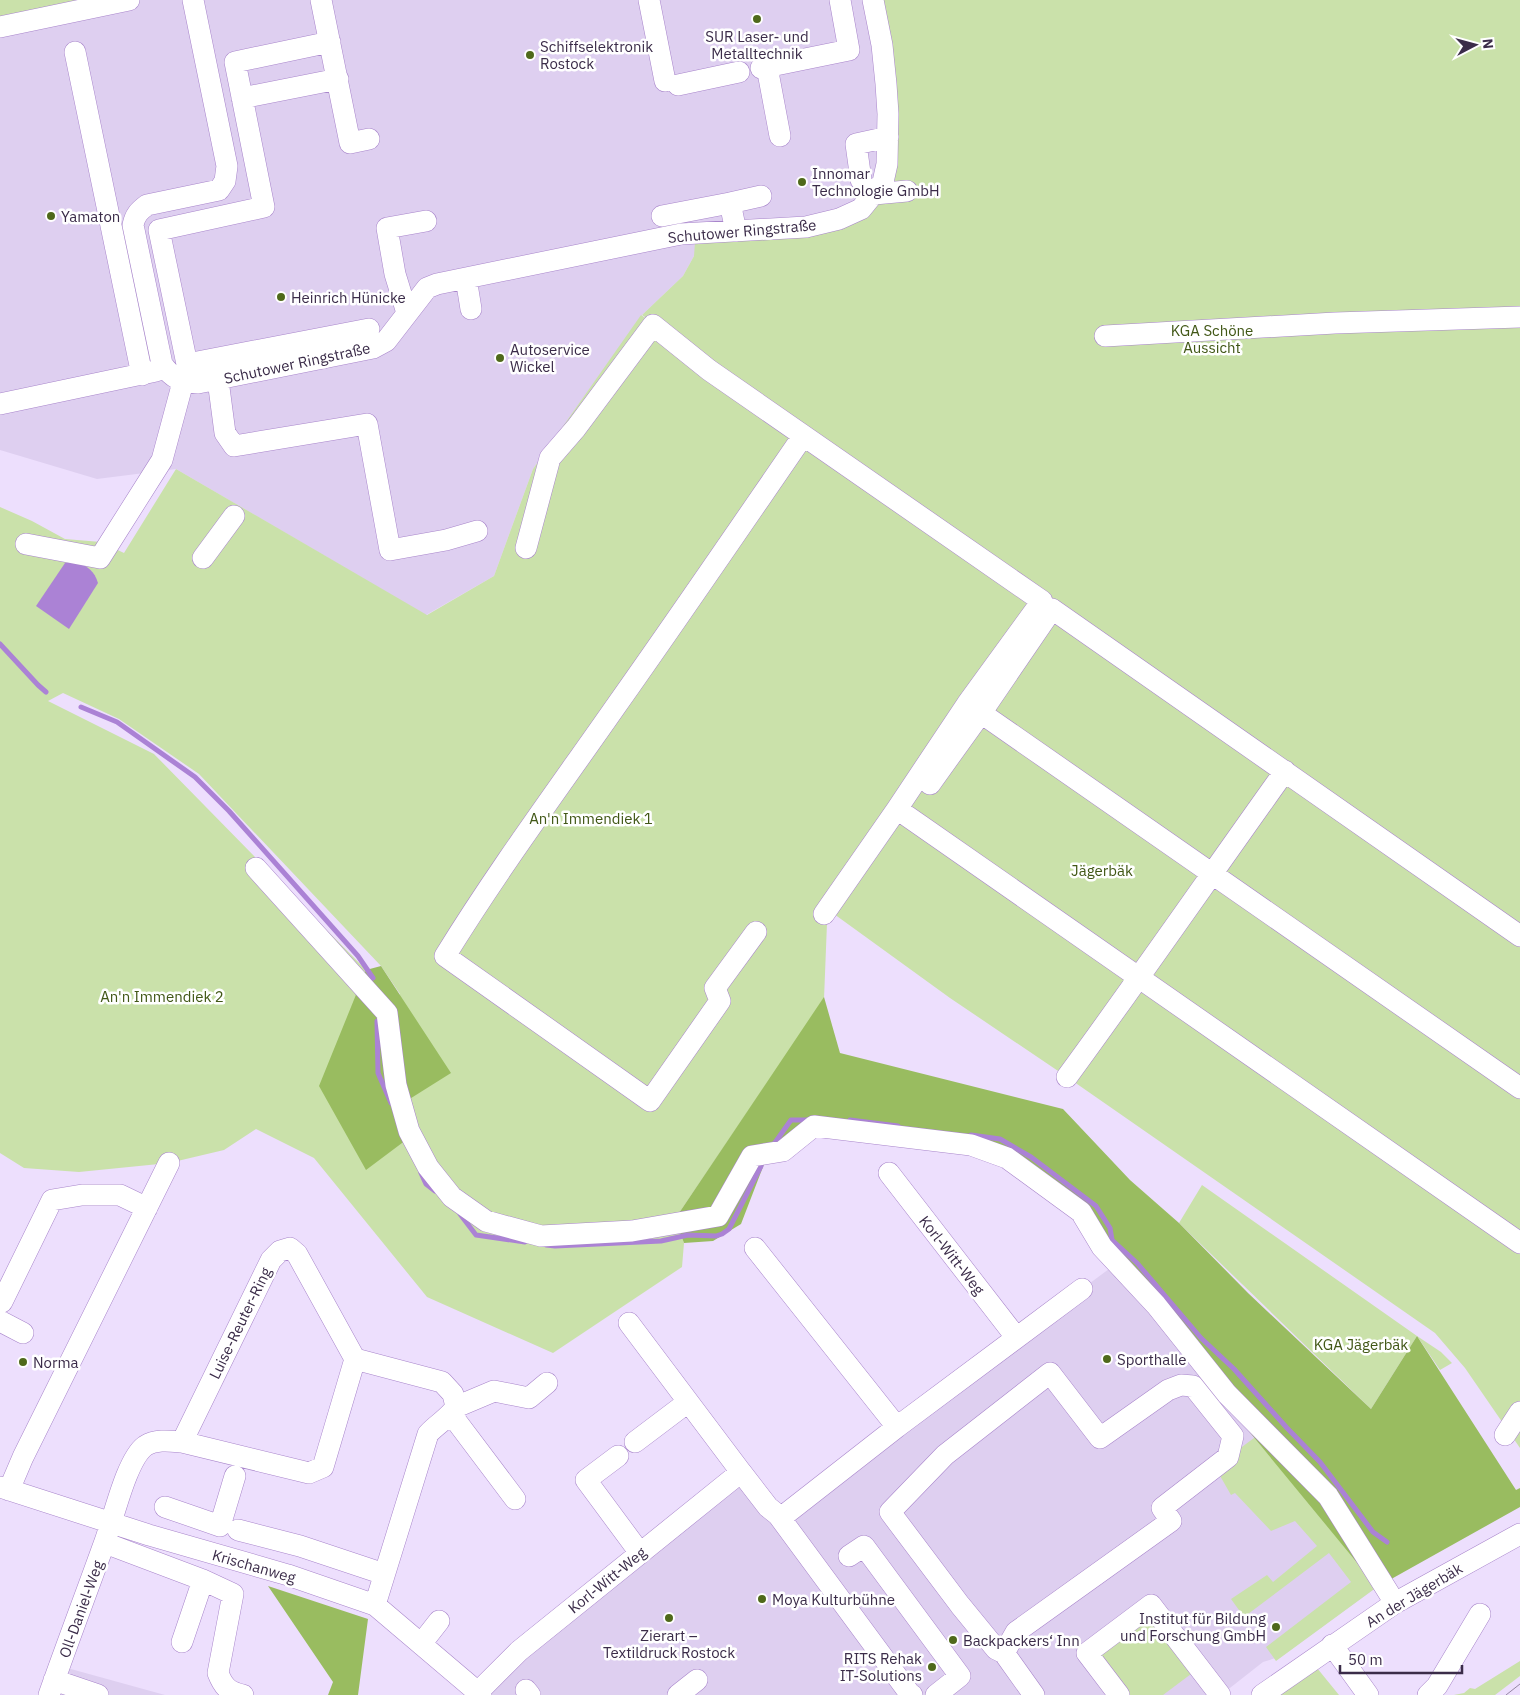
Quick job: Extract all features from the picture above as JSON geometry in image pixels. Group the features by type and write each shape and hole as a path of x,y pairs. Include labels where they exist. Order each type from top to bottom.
{"street":[{"path":"0,27 129,0"},
{"path":"26,544 100,558 162,460 183,382 175,379 162,364 133,225 135,217 147,205 219,190 225,181 227,166 193,0"},
{"path":"321,0 350,142 369,139"},
{"path":"649,0 672,83 739,72"},
{"path":"840,0 849,50"},
{"name":"Schutower Ringstraße","path":"183,382 198,383 218,380 373,348 386,341 427,288 437,284 681,234 806,227 827,223 861,209 868,187 883,182 887,164 888,106 882,45 873,0"},
{"path":"330,42 235,62 264,207 159,230 187,364 369,329"},
{"path":"780,136 764,67 882,45"},
{"path":"75,52 142,374"},
{"path":"242,98 338,79"},
{"path":"888,137 856,144 868,187 907,191"},
{"path":"225,181 244,212"},
{"path":"662,216 761,196"},
{"path":"730,203 736,231"},
{"path":"407,313 396,274 387,228 426,221"},
{"path":"466,278 471,309"},
{"path":"1105,336 1335,323 1520,317"},
{"path":"526,548 550,458 576,428 653,325 709,370 1042,601 967,704 897,809 829,918 982,713 1052,609 1520,936"},
{"path":"0,404 156,371 162,364"},
{"path":"218,380 224,432 234,446 367,424 390,550 446,540 477,530"},
{"path":"756,932 715,988 720,1002 650,1101 445,956 547,802 655,651 803,436"},
{"path":"203,558 234,516"},
{"path":"982,713 1520,1088"},
{"path":"1067,1077 1140,978 1212,873 1285,772"},
{"path":"906,816 1520,1243"},
{"path":"256,868 387,1013 396,1085 409,1132 428,1167 452,1197 486,1221 541,1236 632,1231 718,1216 752,1156 783,1151 814,1126 971,1145 1007,1158 1082,1212 1102,1247 1156,1305 1227,1394 1328,1496 1395,1603"},
{"path":"5,1489 169,1163"},
{"name":"Korl-Witt-Weg","path":"889,1173 1016,1337"},
{"path":"23,1333 1,1312 52,1200 82,1195 120,1195 146,1208"},
{"name":"Luise-Reuter-Ring","path":"182,1442 271,1260 280,1251 290,1248 297,1254 356,1359"},
{"path":"755,1248 897,1427"},
{"path":"778,1515 787,1513 897,1427 1082,1289"},
{"path":"629,1323 768,1507 778,1515 912,1695"},
{"path":"112,1522 121,1493 136,1457 145,1446 159,1441 182,1442 309,1473 323,1467 356,1359 442,1382 453,1394 453,1411 515,1499"},
{"path":"1004,1653 1016,1632 1171,1521 1162,1508 1228,1457 1233,1436 1193,1386 1181,1385 1168,1390 1100,1438 1050,1373 945,1455 890,1512 960,1605 996,1649 1004,1653 1034,1695"},
{"path":"375,1605 428,1434 453,1411 494,1391 529,1398 547,1384"},
{"path":"635,1442 688,1402"},
{"path":"1505,1435 1520,1412"},
{"path":"618,1456 586,1480 640,1553"},
{"name":"Korl-Witt-Weg","path":"480,1694 519,1651 741,1472"},
{"path":"212,1554 229,1528 235,1476"},
{"name":"Krischanweg","path":"5,1489 149,1535 288,1575 375,1605 480,1694"},
{"path":"166,1507 229,1528 300,1546 384,1574"},
{"name":"Oll-Daniel-Weg","path":"52,1688 112,1522"},
{"name":"An der Jägerbäk","path":"1262,1695 1395,1603 1520,1534"},
{"path":"105,1543 204,1580 233,1594 218,1673 223,1685 231,1692 243,1695"},
{"path":"849,1556 864,1546 960,1676 936,1695"},
{"path":"182,1642 204,1580"},
{"path":"1119,1695 1087,1653 1151,1605 1220,1695"},
{"path":"1428,1695 1437,1686 1480,1614"},
{"path":"421,1644 439,1621"},
{"path":"1332,1645 1368,1695"},
{"path":"678,1695 697,1680"},
{"path":"52,1688 98,1695"}],"shaded area":[{"path":"0,0 880,0 882,198 694,256 683,276 642,315 533,469 494,576 426,615 176,469 97,479 0,450"},
{"path":"77,562 95,575 98,583 69,629 36,606 65,563"},
{"path":"1113,1266 1377,1587 1282,1656 1263,1662 1221,1695 480,1695 741,1472 778,1515"},
{"path":"60,1666 165,1695 49,1695"}],"green space":[{"path":"0,0 85,0 0,17"},
{"path":"880,0 1520,0 1520,1448 1465,1368 1435,1333 950,998 834,914 827,923 824,999 675,1219 684,1243 682,1267 553,1353 427,1297 314,1158 256,1129 224,1150 169,1163 79,1172 24,1168 0,1153 0,507 32,521 65,539 101,542 124,553 176,469 427,615 494,576 533,469 641,315 749,390 642,315 683,276 694,256 695,242 803,236 882,198","holes":["63,693 119,719 199,774 381,966 400,994 387,1012 366,970 154,754 48,701"]},
{"path":"381,966 451,1073 408,1100 418,1131 366,1170 319,1086 366,970"},
{"path":"824,997 840,1053 1063,1109 1130,1180 1179,1223 1248,1293 1371,1409 1417,1336 1516,1490 1520,1488 1520,1507 1377,1587 1113,1266 1077,1215 1003,1159 807,1132 766,1159 741,1224 713,1241 684,1243 675,1219"},
{"name":"KGA Jägerbäk","path":"1202,1185 1417,1336 1371,1409 1179,1223"},
{"path":"1417,1336 1441,1352 1452,1363 1440,1370"},
{"path":"1287,1428 1377,1587 1276,1661 1266,1647 1351,1582 1329,1553 1244,1617 1231,1599 1267,1575 1273,1582 1317,1546 1295,1521 1271,1531 1235,1493 1231,1495 1215,1467 1254,1438"},
{"path":"268,1586 368,1619 358,1695 328,1695 333,1682"},
{"path":"1151,1605 1199,1668 1163,1695 1119,1695 1087,1653"},
{"path":"1520,1661 1520,1676 1495,1695 1454,1695 1464,1693 1470,1688 1475,1689"},
{"path":"1317,1668 1339,1695 1272,1695"}],"waterway":[{"path":"0,644 46,692"},
{"path":"81,707 117,722 195,777 229,811 358,956 373,978"},
{"path":"377,1021 378,1073 391,1103"},
{"path":"774,1144 791,1120 811,1120"},
{"path":"850,1120 898,1126"},
{"path":"971,1135 1000,1139 1031,1157 1096,1206 1110,1228 1112,1240 1137,1263 1201,1338 1234,1369 1320,1462 1373,1532 1387,1542"},
{"path":"546,1245 661,1241 688,1235 716,1236 722,1234 729,1229 761,1166"},
{"path":"421,1173 426,1184 435,1191"},
{"path":"460,1214 476,1235 525,1242"}],"tram line":[{"path":"1506,1695 1520,1684"}],"place":[{"name":"SUR Laser- und Metalltechnik","path":"757,19"},
{"name":"Schiffselektronik Rostock","path":"530,55"},
{"name":"Innomar Technologie GmbH","path":"802,182"},
{"name":"Yamaton","path":"51,216"},
{"name":"Heinrich Hünicke","path":"281,297"},
{"name":"Autoservice Wickel","path":"500,358"},
{"name":"Sporthalle","path":"1107,1359"},
{"name":"Norma","path":"23,1362"},
{"name":"Moya Kulturbühne","path":"762,1599"},
{"name":"Zierart – Textildruck Rostock","path":"669,1618"},
{"name":"Institut für Bildung und Forschung GmbH","path":"1276,1627"},
{"name":"Backpackers‘ Inn","path":"953,1640"},
{"name":"RITS Rehak IT-Solutions","path":"932,1667"}],"park label":[{"name":"KGA Schöne Aussicht","path":"1212,338"},
{"name":"An'n Immendiek 1","path":"591,818"},
{"name":"Jägerbäk","path":"1102,870"},
{"name":"An'n Immendiek 2","path":"162,996"}]}
